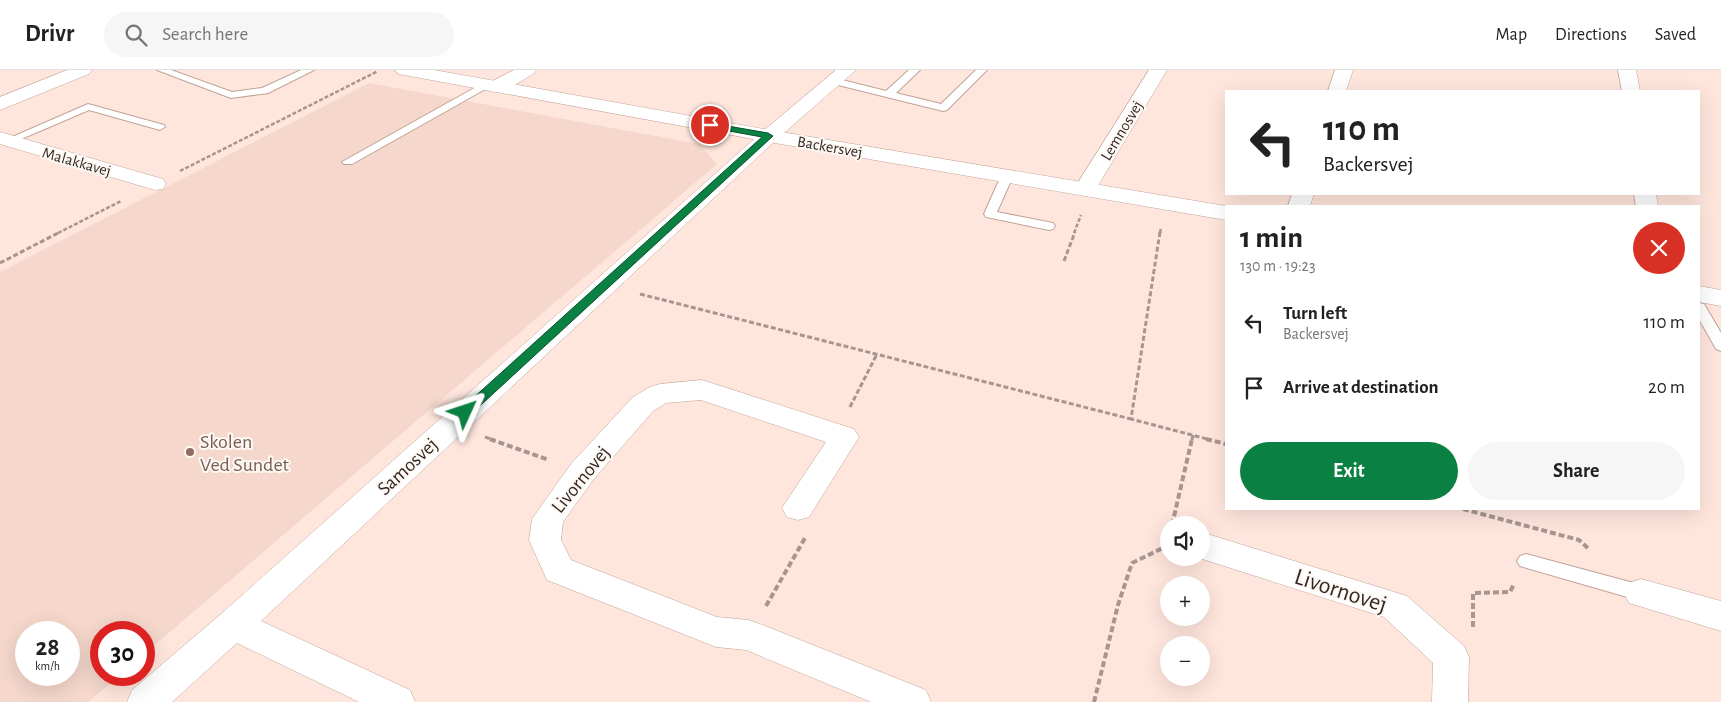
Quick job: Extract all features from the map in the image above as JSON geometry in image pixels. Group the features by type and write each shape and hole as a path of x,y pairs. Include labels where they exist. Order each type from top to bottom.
{"street":[{"path":"0,104 83,70"},
{"name":"Backersvej","path":"404,70 768,136 1225,214"},
{"path":"490,86 527,70"},
{"name":"Lemnosvej","path":"1088,190 1158,70"},
{"path":"1337,90 1344,70"},
{"path":"1628,70 1631,90"},
{"name":"Samosvej","path":"145,702 233,625 768,136 841,76"},
{"name":"Malakkavej","path":"4,139 155,184"},
{"path":"1700,294 1721,298"},
{"name":"Livornovej","path":"844,437 702,390 660,394 643,404 582,472 548,519 545,540 559,570 716,632 748,635 913,702"},
{"path":"798,508 844,437"},
{"name":"Livornovej","path":"1210,548 1395,606 1451,657 1450,702"},
{"path":"1641,594 1721,616"},
{"path":"233,625 397,702"}],"lane":[{"path":"162,70 231,95 264,91 308,70"},
{"path":"888,95 915,70"},
{"path":"841,76 888,95 943,108 982,70"},
{"path":"348,162 490,86"},
{"path":"4,139 88,107 160,127"},
{"path":"1007,176 990,214 1049,226"},
{"path":"1700,309 1721,346"},
{"path":"1526,561 1641,594"}],"path":[{"path":"0,263 381,70"},
{"path":"1064,261 1088,190"},
{"path":"1132,419 1164,203"},
{"path":"605,286 1225,444"},
{"path":"844,437 849,408 877,354"},
{"path":"451,425 582,472"},
{"path":"1174,516 1193,435"},
{"path":"748,635 806,540 798,508"},
{"path":"1094,702 1118,605 1132,563 1160,548"},
{"path":"1431,639 1474,626 1473,593 1510,592 1526,561"}],"shaded area":[{"name":"Skolen Ved Sundet","path":"369,83 699,144 717,164 155,645 155,621 90,621 90,686 107,686 88,702 0,702 0,272"}],"place":[{"name":"Skolen Ved Sundet","path":"190,452"}],"route":[{"path":"465,412 768,136 710,125"}]}
